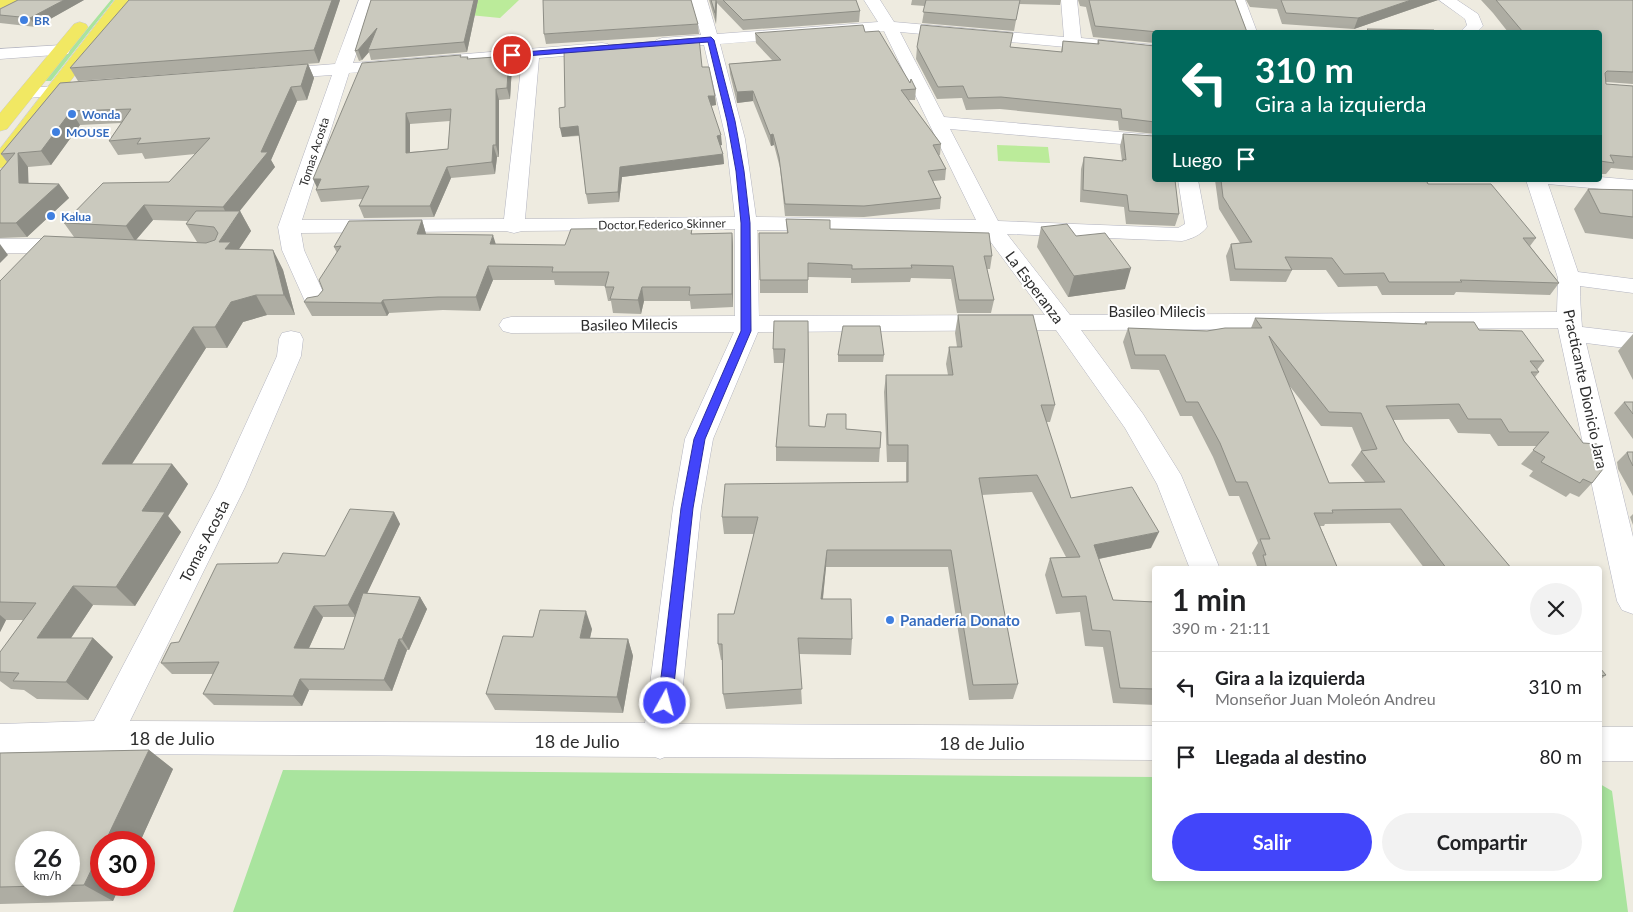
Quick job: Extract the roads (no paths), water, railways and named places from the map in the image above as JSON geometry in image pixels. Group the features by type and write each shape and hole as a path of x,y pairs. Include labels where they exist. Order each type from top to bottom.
{"main road":[{"path":"0,3 10,0"},
{"path":"0,162 123,0"},
{"path":"0,125 28,93 92,12"}],"street":[{"name":"Tomas Acosta","path":"316,303 293,250 289,227 342,68 367,0"},
{"path":"660,742 687,508 699,439 746,331 747,319 746,223 740,171 731,121 699,0"},
{"name":"La Esperanza","path":"872,0 889,26 990,227 1059,317 1134,421 1166,475 1200,550 1204,566"},
{"path":"1069,0 1073,43"},
{"path":"1238,0 1248,30"},
{"path":"1447,0 1472,16 1475,26 1470,30"},
{"path":"645,45 889,26 1152,50"},
{"path":"256,75 616,47"},
{"path":"0,54 62,50"},
{"path":"514,226 531,54"},
{"path":"28,93 93,88"},
{"path":"937,122 1152,141"},
{"name":"Doctor Federico Skinner","path":"289,227 746,223 990,227 1182,235 1196,227 1188,182"},
{"name":"Practicante Dionicio Jara","path":"1537,182 1569,278 1570,321 1633,601"},
{"path":"1580,182 1633,186"},
{"path":"0,246 95,247"},
{"path":"1569,278 1633,286"},
{"name":"Basileo Milecis","path":"511,325 747,319 1059,317 1570,321 1633,341"},
{"name":"Tomas Acosta","path":"104,737 230,487 289,356 290,339"},
{"name":"18 de Julio","path":"0,740 104,737 660,742 1152,743"},
{"path":"1602,744 1633,744"}],"place":[{"name":"BR","path":"24,20"},
{"name":"Wonda","path":"72,114"},
{"name":"MOUSE","path":"56,132"},
{"name":"Kalua","path":"51,216"},
{"name":"Panadería Donato","path":"890,620"}]}
